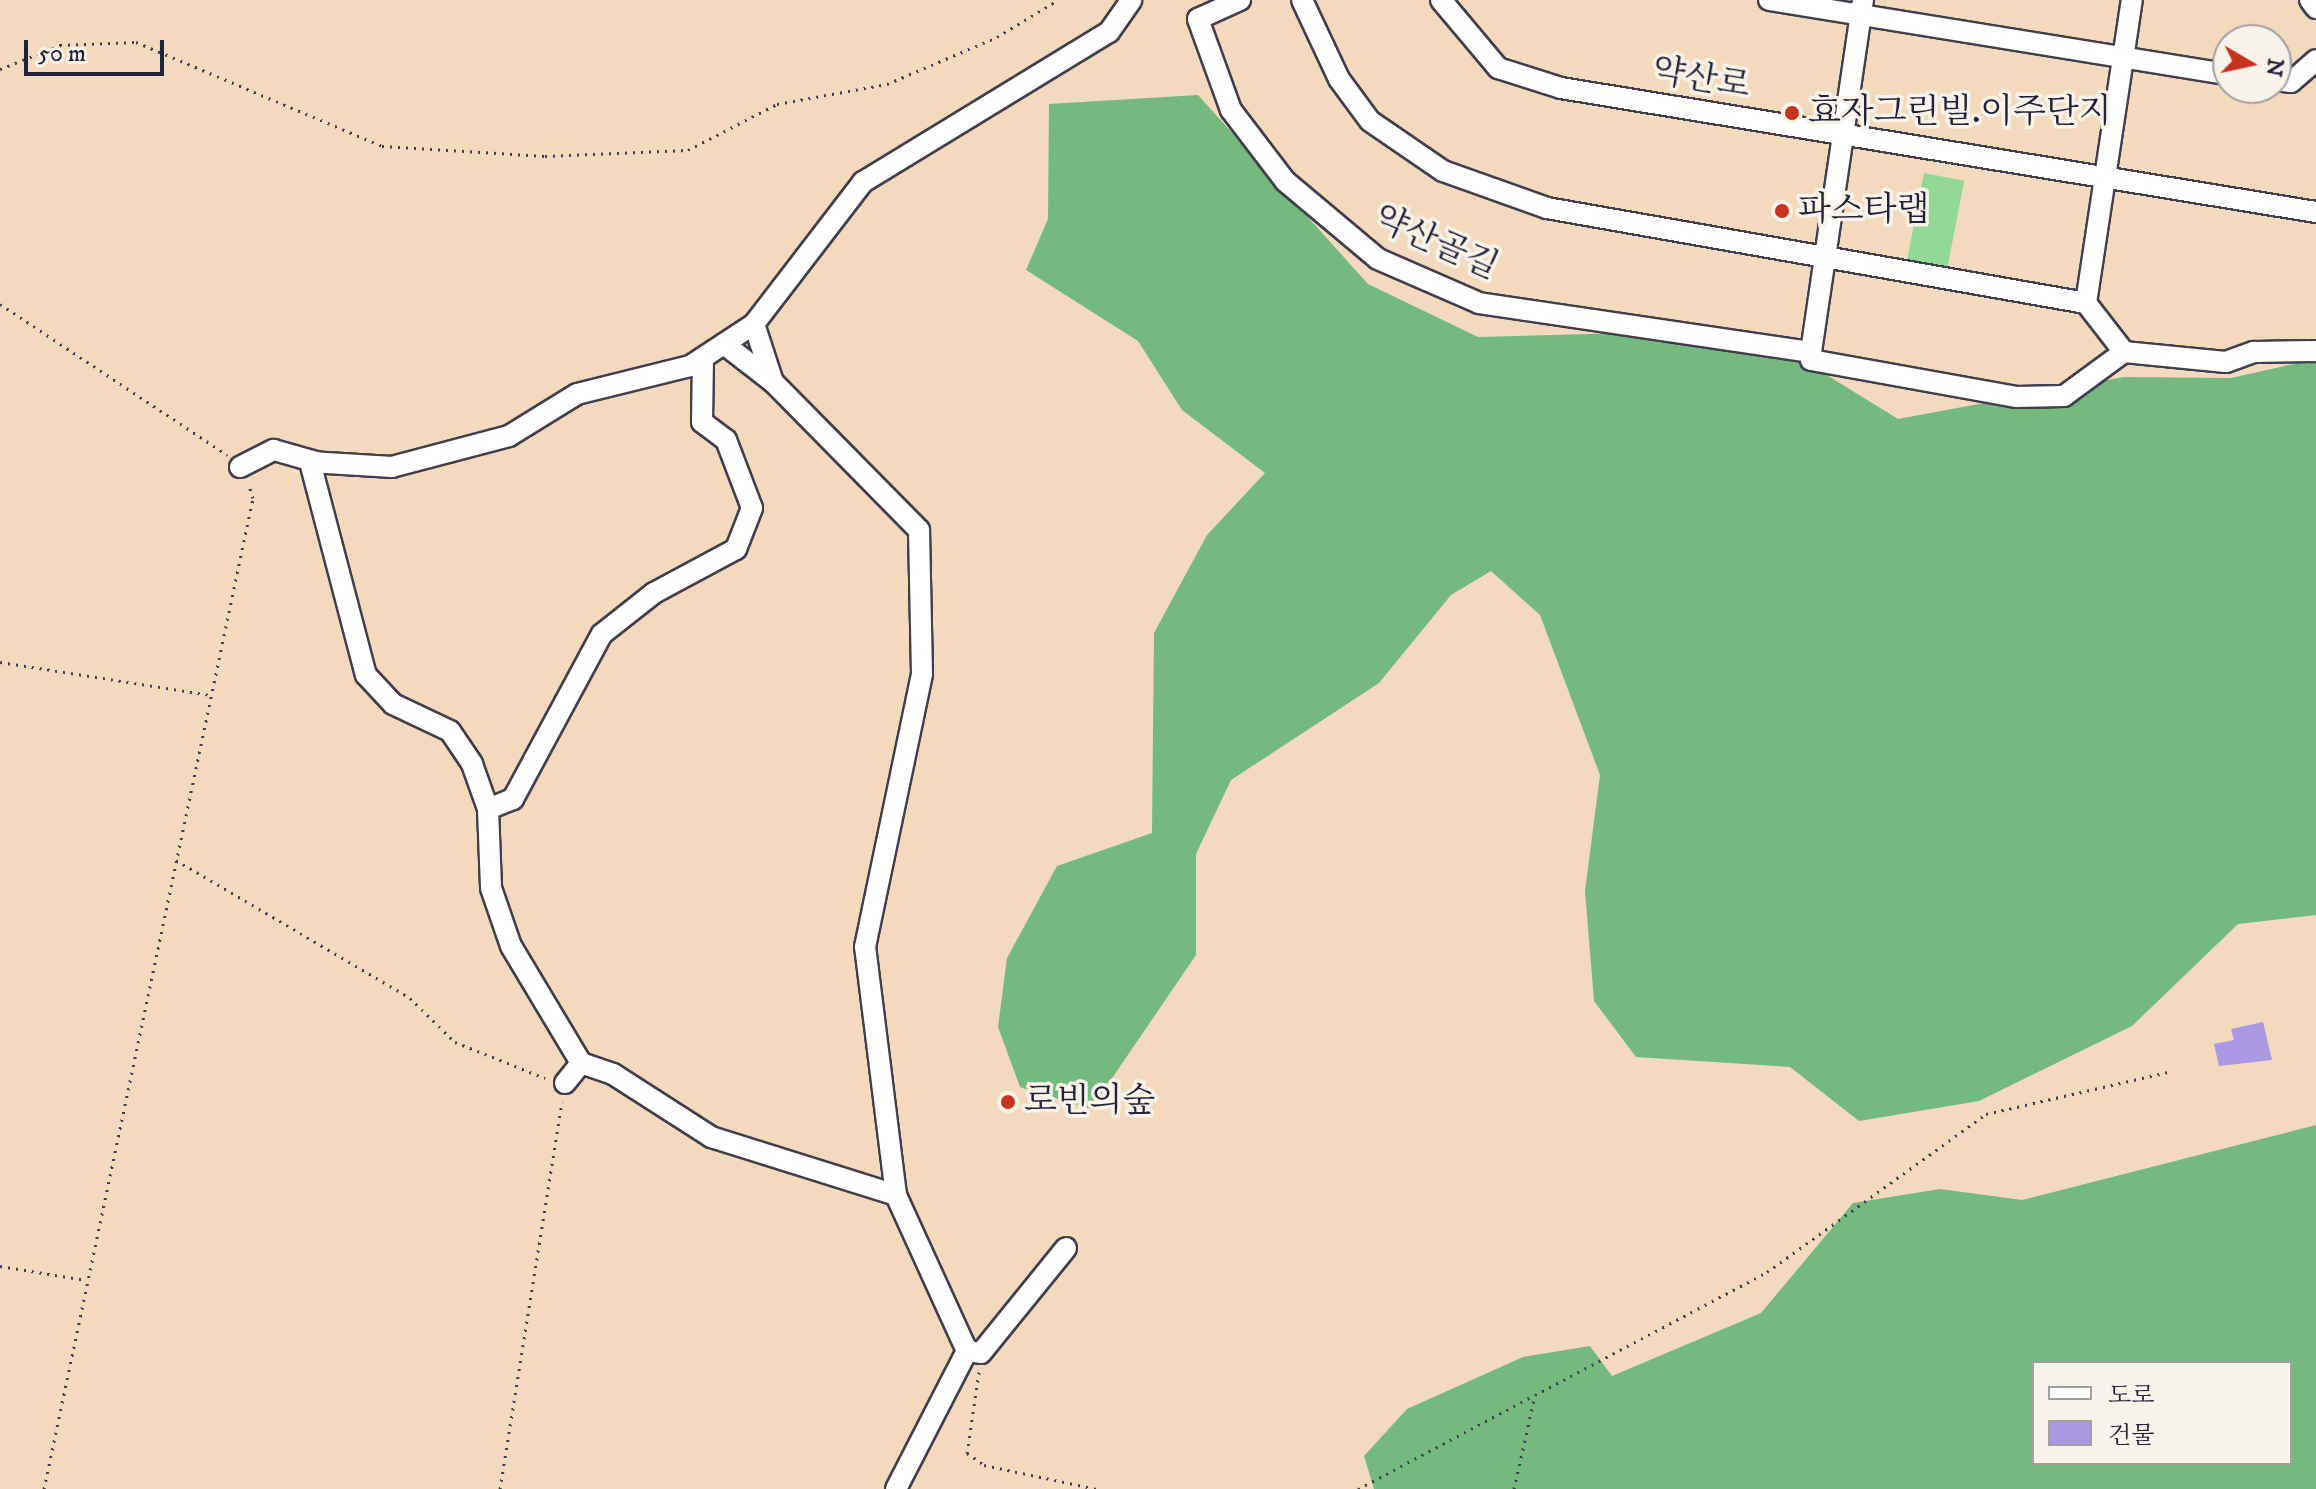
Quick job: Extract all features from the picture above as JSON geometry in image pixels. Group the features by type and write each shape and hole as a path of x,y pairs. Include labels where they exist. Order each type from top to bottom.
{"street":[{"path":"896,1195 711,1137 613,1074 581,1063 511,946 491,888 488,809 472,764 450,731 393,704 366,675 310,462 392,467 509,436 577,394 703,358 754,324 863,182 1109,32 1131,0"},
{"name":"약산골길","path":"1240,0 1198,19 1231,110 1285,181 1378,259 1479,303 1811,352 1811,360 2016,397 2064,396 2124,352"},
{"name":"약산골길","path":"1302,0 1339,79 1370,121 1443,171 1547,208 2086,303"},
{"name":"약산로","path":"1441,0 1498,68 1561,88 2316,212"},
{"path":"1769,0 1862,8 2121,60 2212,72"},
{"path":"2132,0 2086,303 2124,352 2226,362 2254,352 2316,351"},
{"path":"2310,0 2316,8"},
{"path":"1811,352 1838,134 1862,8"},
{"path":"2292,81 2316,60"},
{"path":"754,324 773,382"},
{"path":"724,344 773,382 919,530 922,674 865,947 896,1195 974,1352"},
{"path":"488,809 513,799 602,634 654,593 736,549 752,508 726,440 702,422 703,358"},
{"path":"240,467 274,450 320,463"},
{"path":"565,1083 581,1063"},
{"path":"896,1489 974,1352 1066,1248"}],"path":[{"path":"0,69 60,45 136,42 382,146 531,155 688,150 777,104 887,84 997,37 1058,0"},
{"path":"0,304 240,467 253,498 44,1489"},
{"path":"0,662 211,695"},
{"path":"176,860 410,998 455,1042 511,1069 565,1083 500,1489"},
{"path":"1358,1489 1767,1272 1986,1114 2168,1072"},
{"path":"0,1266 86,1280"},
{"path":"974,1352 967,1453 984,1465 1097,1489"},
{"path":"1514,1489 1535,1395"}],"green space":[{"path":"1198,95 1368,284 1478,337 1702,331 1809,364 1898,419 2124,377 2231,378 2316,359 2316,915 2238,924 2132,1026 1979,1101 1859,1121 1790,1067 1636,1057 1594,1001 1585,891 1600,775 1540,615 1491,571 1451,595 1379,683 1231,780 1196,854 1196,955 1091,1109 1020,1087 998,1027 1007,958 1057,866 1152,833 1154,633 1207,535 1265,473 1182,410 1138,341 1026,270 1048,219 1049,104"},
{"path":"1924,173 1964,181 1947,272 1906,264"},
{"path":"2316,1125 2316,1489 1374,1489 1364,1456 1407,1409 1523,1357 1590,1346 1612,1376 1761,1313 1853,1203 1940,1189 2022,1200"}],"building":[{"path":"2263,1022 2272,1060 2219,1066 2214,1044 2234,1040 2231,1029"}],"place":[{"name":"효자그린빌.이주단지","path":"1792,113"},
{"name":"파스타랩","path":"1782,211"},
{"name":"로빈의숲","path":"1008,1102"}]}
